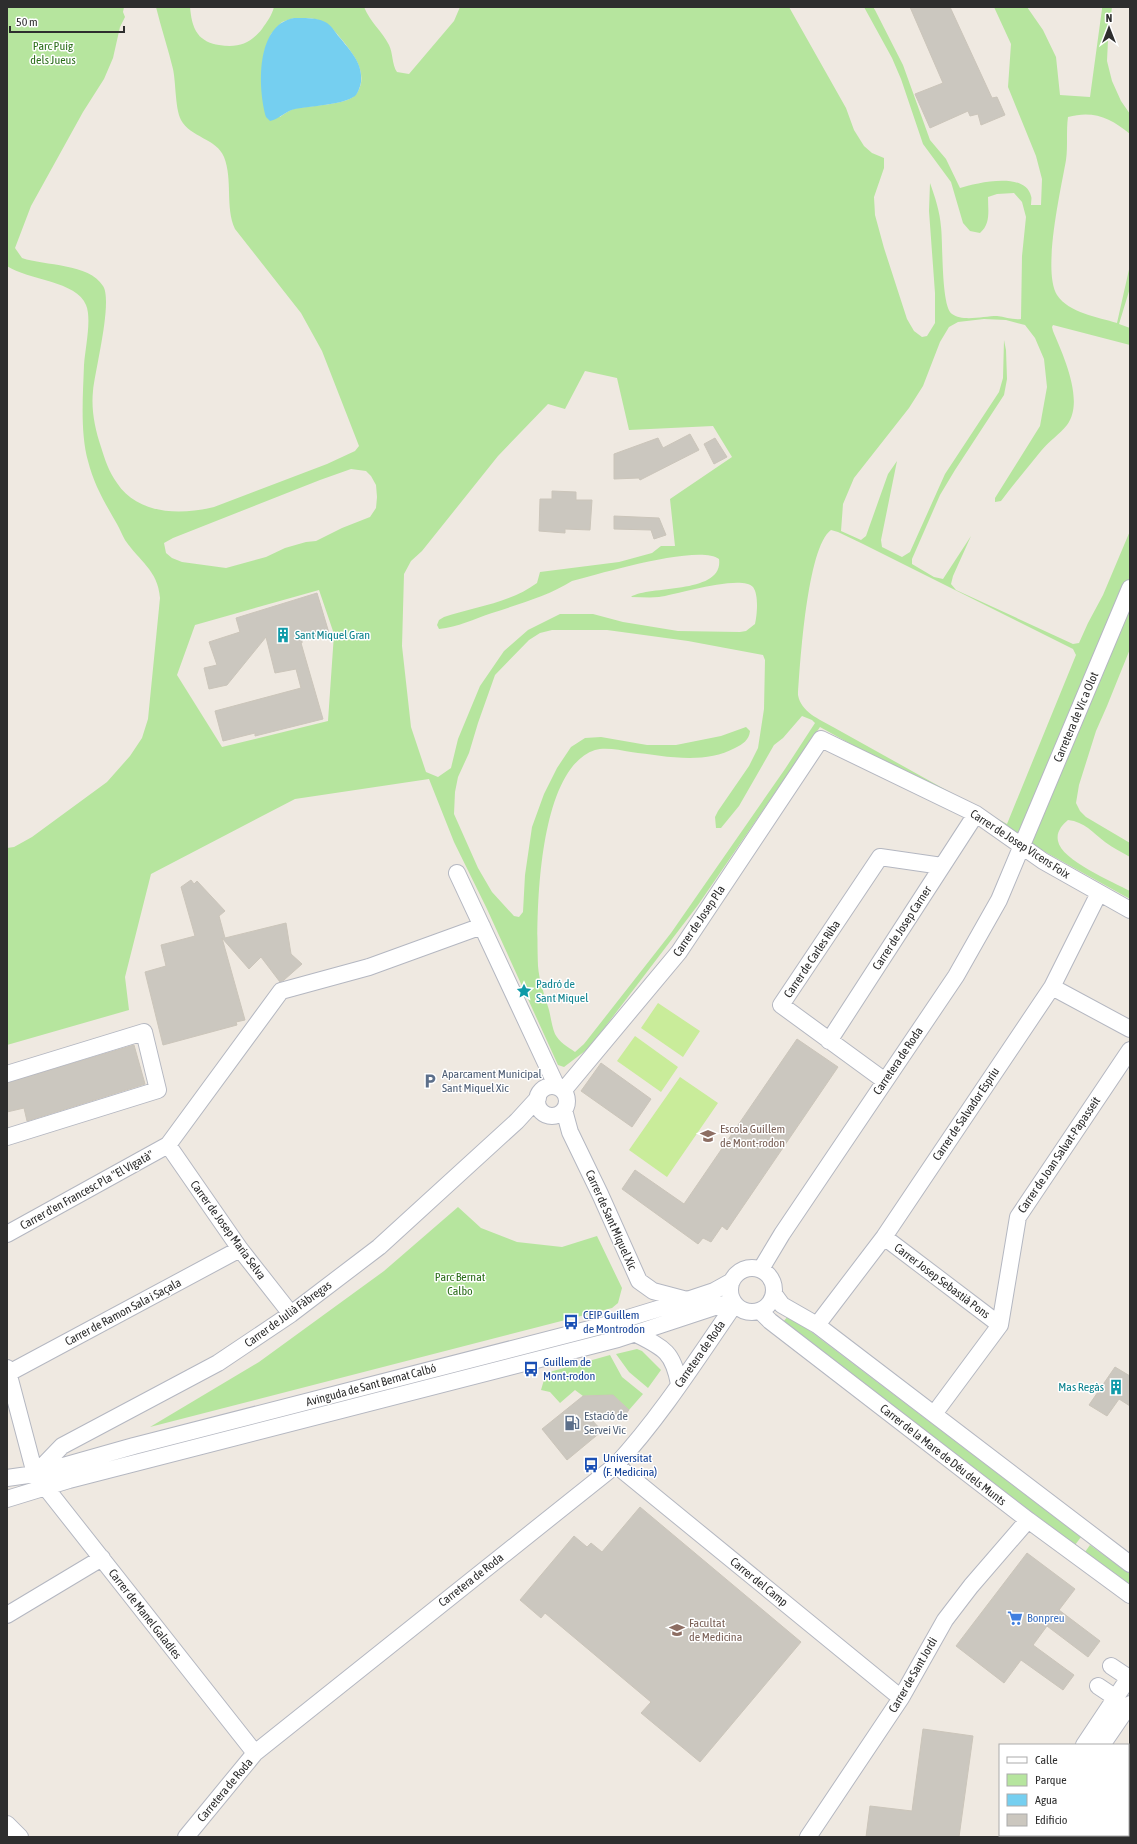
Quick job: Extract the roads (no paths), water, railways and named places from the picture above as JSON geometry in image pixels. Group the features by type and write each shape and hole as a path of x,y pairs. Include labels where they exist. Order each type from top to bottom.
{"street":[{"name":"Carretera de Vic a Olot","path":"1021,845 1130,588"},
{"name":"Carrer de Josep Vicens Foix","path":"821,739 976,814 1044,861 1130,910"},
{"name":"Carrer de Josep Pla","path":"550,1092 679,952 821,739"},
{"name":"Carrer de Josep Carner","path":"829,1041 976,814"},
{"name":"Carretera de Roda","path":"761,1269 782,1234 956,976 999,900 1021,845"},
{"name":"Carrer de Carles Riba","path":"885,1081 781,1005 880,857 942,866"},
{"path":"457,873 543,1059 550,1092 540,1109 549,1116"},
{"name":"Carrer de Salvador Espriu","path":"818,1325 884,1237 1052,987 1099,893"},
{"path":"168,1145 281,991 369,966 482,926"},
{"path":"1052,987 1130,1029"},
{"path":"7,1074 144,1032 158,1090 7,1137"},
{"name":"Carrer de Joan Salvat-Papasseit","path":"934,1414 1000,1324 1018,1217 1130,1050"},
{"name":"Carrer de Sant Miquel Xic","path":"550,1092 567,1100 564,1110 570,1132 639,1281 653,1291 687,1300"},
{"name":"Carrer de Julià Fàbregas","path":"35,1474 62,1446 218,1363 291,1314 379,1247 550,1092"},
{"path":"517,1121 555,1116 564,1110"},
{"name":"Carrer d'en Francesc Pla \"El Vigatà\"","path":"7,1234 168,1145"},
{"name":"Carrer de Josep Maria Selva","path":"168,1145 240,1249 291,1314"},
{"name":"Carrer Josep Sebastià Pons","path":"884,1237 1000,1324"},
{"name":"Carrer de Ramon Sala i Saçala","path":"8,1372 240,1249"},
{"path":"744,1269 761,1269 766,1272 772,1280 775,1287 774,1294 770,1303 760,1311 746,1311 734,1303 730,1290 732,1281 737,1274 744,1269"},
{"name":"Avinguda de Sant Bernat Calbó","path":"7,1478 35,1474 134,1446 605,1324 714,1291 732,1281"},
{"path":"774,1294 782,1305 818,1325 1130,1564"},
{"name":"Carretera de Roda","path":"186,1837 255,1754 616,1465 632,1448 665,1405 734,1303"},
{"name":"Avinguda de Sant Bernat Calbó","path":"7,1499 46,1486 636,1334 734,1303"},
{"name":"Carrer de la Mare de Déu dels Munts","path":"760,1311 770,1321 1028,1520 1130,1595"},
{"path":"636,1334 659,1346 672,1360 679,1384"},
{"path":"8,1372 35,1474"},
{"name":"Carrer del Camp","path":"616,1465 901,1698"},
{"name":"Carrer de Manel Galadies","path":"35,1474 46,1486 62,1509 255,1754"},
{"name":"Carrer de Sant Jordi","path":"808,1837 901,1698 945,1620 971,1586 1028,1520"},
{"path":"7,1615 102,1558"},
{"path":"1102,1744 1123,1701 1129,1677 1111,1666"},
{"path":"1098,1686 1123,1701"},
{"path":"1085,1744 1123,1701"},
{"path":"7,1824 20,1837"}],"water":[{"path":"294,18 311,18 327,23 331,26 356,59 360,70 361,84 356,95 350,99 335,103 295,109 288,111 277,119 270,121 266,117 263,105 261,75 262,60 266,45 272,32 281,23"}],"place":[{"name":"Sant Miquel Gran","path":"283,635"},
{"name":"Padró de Sant Miquel","path":"524,991"},
{"name":"Aparcament Municipal Sant Miquel Xic","path":"430,1081"},
{"name":"Escola Guillem de Mont-rodon","path":"708,1136"},
{"name":"CEIP Guillem de Montrodon","path":"571,1322"},
{"name":"Guillem de Mont-rodon","path":"531,1369"},
{"name":"Mas Regàs","path":"1116,1387"},
{"name":"Estació de Servei Vic","path":"572,1423"},
{"name":"Universitat (F. Medicina)","path":"591,1465"},
{"name":"Bonpreu","path":"1015,1618"},
{"name":"Facultat de Medicina","path":"677,1630"}],"park label":[{"name":"Parc Puig dels Jueus","path":"53,53"},
{"name":"Parc Bernat Calbo","path":"460,1284"}]}
